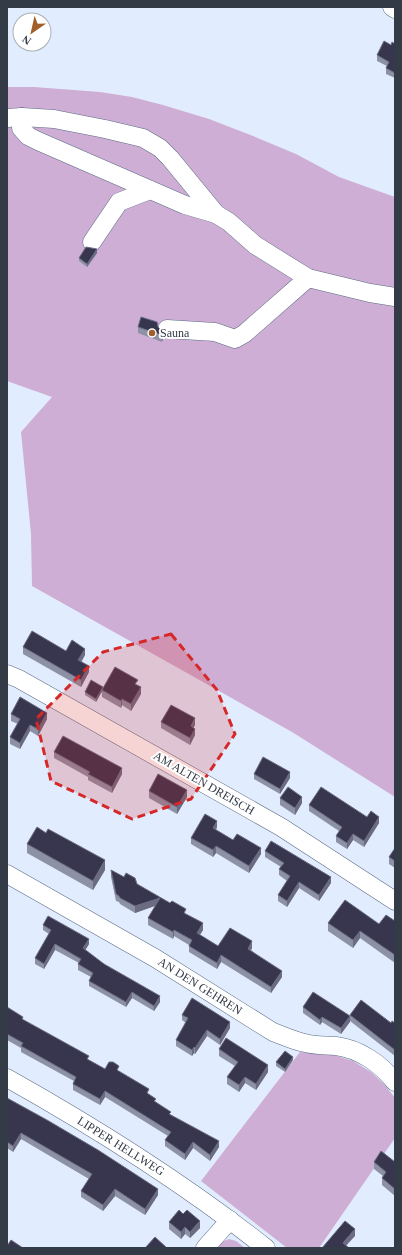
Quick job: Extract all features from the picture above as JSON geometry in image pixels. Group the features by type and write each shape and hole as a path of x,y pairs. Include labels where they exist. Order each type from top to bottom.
{"street":[{"path":"14,118 28,136 185,205 216,214 229,222 255,245 308,278 370,293 395,297"},
{"path":"14,118 54,119 143,138 160,148 170,158 216,214"},
{"path":"92,242 119,202 150,190"},
{"path":"167,329 215,332 235,339 254,326 308,278"},
{"name":"AM ALTEN DREISCH","path":"7,674 20,679 280,827 395,901"},
{"name":"AN DEN GEHREN","path":"7,874 155,958 273,1032 307,1044 348,1048 376,1064 395,1082"},
{"name":"LIPPER HELLWEG","path":"7,1078 90,1126 154,1166 230,1220 266,1248"},
{"path":"205,1248 230,1220"}],"highlighted area":[{"path":"171,634 217,690 235,734 191,799 132,819 51,781 36,719 103,652"}],"shaded area":[{"path":"7,87 34,87 100,92 132,97 163,105 209,119 253,136 296,154 339,177 395,197 395,797 292,732 32,586 31,534 21,432 52,397 7,381"},
{"path":"300,1052 334,1055 353,1061 371,1072 384,1084 395,1098 395,1138 319,1248 287,1248 201,1181"},
{"path":"229,1239 236,1241 245,1248 216,1248 222,1242"}],"building":[{"path":"384,41 391,45 392,42 395,44 395,73 386,68 389,62 377,55"},
{"path":"86,247 97,249 87,264 79,258"},
{"path":"141,317 157,322 158,327 163,332 162,335 138,327"},
{"path":"32,631 66,651 72,640 85,649 78,660 89,666 81,680 23,647"},
{"path":"115,667 138,680 135,684 141,687 131,704 122,699 121,701 102,690"},
{"path":"91,680 103,687 96,699 85,692"},
{"path":"20,697 47,713 38,729 30,725 20,743 10,737 20,719 11,714"},
{"path":"171,705 195,718 191,726 195,729 190,738 161,722"},
{"path":"63,736 122,768 112,787 88,774 90,772 54,752"},
{"path":"263,757 290,772 280,789 254,774"},
{"path":"158,774 187,790 177,807 149,791"},
{"path":"288,787 302,797 295,808 280,798"},
{"path":"321,787 367,817 371,811 379,817 364,841 353,834 347,843 336,836 342,827 309,805"},
{"path":"205,814 217,821 213,828 233,840 237,834 261,848 249,866 216,846 213,850 191,838"},
{"path":"37,827 46,833 48,829 105,860 93,881 27,844"},
{"path":"271,841 331,877 319,895 299,882 287,901 278,895 290,876 279,869 284,863 265,851"},
{"path":"395,848 395,861 389,857"},
{"path":"111,870 124,877 126,873 135,878 137,884 170,903 172,901 186,909 184,913 203,923 197,933 218,946 230,928 252,941 248,949 282,971 271,987 221,955 217,963 189,946 192,940 174,930 173,932 148,918 160,898 135,906 120,898 116,894"},
{"path":"345,900 379,924 386,915 395,921 395,955 360,931 353,940 328,923"},
{"path":"48,916 89,939 83,948 104,964 160,996 154,1006 132,992 126,1002 89,981 93,973 78,964 81,959 55,944 44,964 35,958 51,930 43,925"},
{"path":"313,992 350,1016 341,1028 322,1017 320,1020 303,1007"},
{"path":"192,998 230,1022 220,1039 207,1030 192,1050 176,1040 188,1018 182,1015"},
{"path":"361,1000 391,1023 392,1021 395,1023 395,1050 350,1015"},
{"path":"7,1007 23,1017 22,1019 89,1056 87,1059 105,1069 109,1062 113,1062 119,1066 117,1070 149,1089 147,1093 156,1099 154,1101 171,1112 169,1114 219,1141 210,1155 193,1142 185,1154 165,1140 171,1132 105,1091 100,1099 73,1084 76,1077 21,1046 23,1043 7,1034"},
{"path":"226,1038 268,1065 256,1084 245,1077 239,1085 227,1077 238,1062 219,1049"},
{"path":"285,1051 293,1057 285,1069 276,1062"},
{"path":"7,1098 98,1150 158,1189 145,1209 115,1189 103,1205 81,1191 92,1174 21,1133 13,1146 7,1142"},
{"path":"381,1151 395,1162 395,1189 382,1178 386,1172 374,1162"},
{"path":"179,1210 183,1214 187,1210 200,1221 190,1232 185,1227 181,1232 169,1222"},
{"path":"345,1221 355,1229 343,1243 349,1248 322,1248"},
{"path":"155,1237 167,1248 145,1248"},
{"path":"11,1240 23,1248 7,1248"}],"place":[{"name":"Sauna","path":"152,333"}]}
